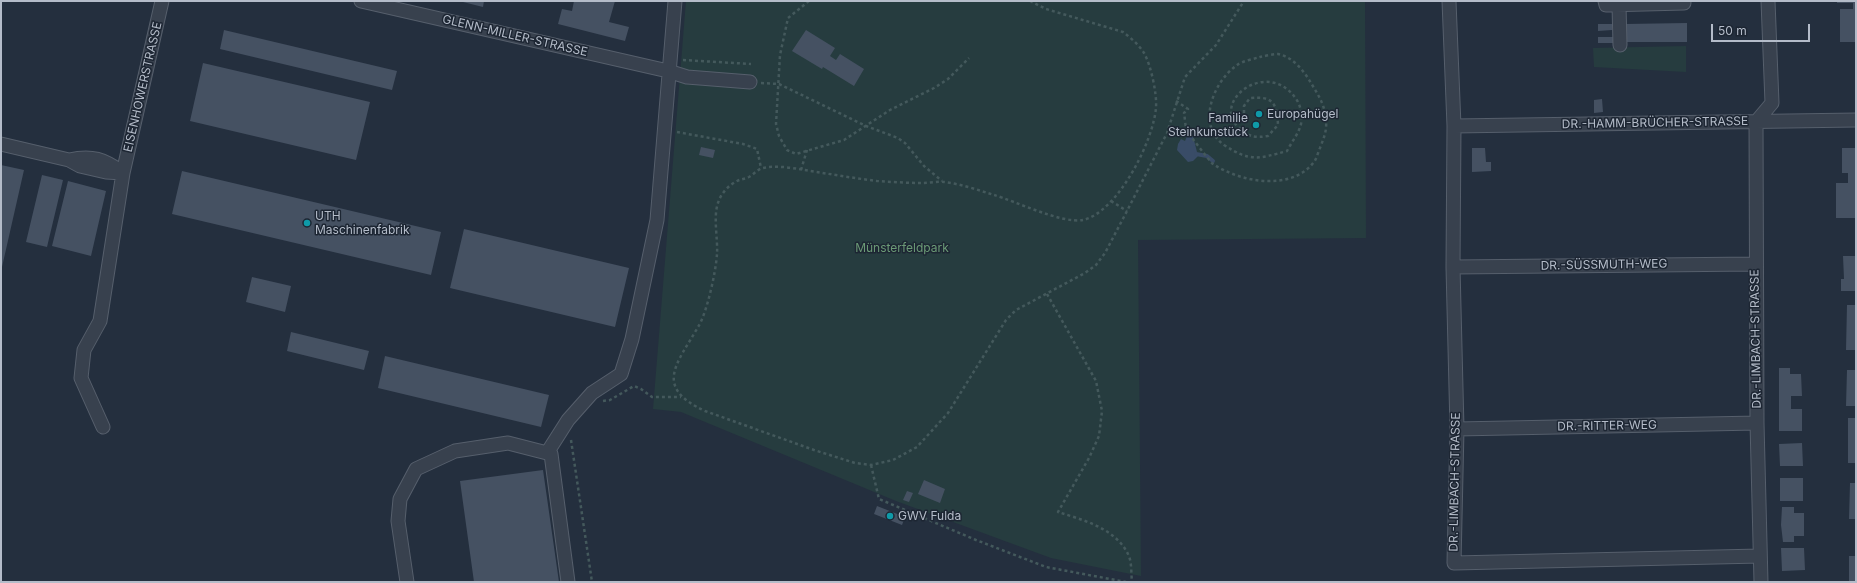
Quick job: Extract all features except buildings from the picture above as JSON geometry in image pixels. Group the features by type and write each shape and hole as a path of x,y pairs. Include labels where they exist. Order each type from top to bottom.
{"street":[{"name":"EISENHOWERSTRASSE","path":"103,427 82,378 84,350 100,321 123,173 162,1"},
{"name":"GLENN-MILLER-STRASSE","path":"361,1 668,71 687,77 750,82"},
{"path":"547,453 568,420 592,393 621,374 632,339 657,220 668,71 675,1"},
{"name":"DR.-LIMBACH-STRASSE","path":"1449,1 1454,126 1453,267 1457,430 1454,563 1760,556"},
{"path":"1605,1 1606,5 1684,4"},
{"path":"1756,122 1772,103 1768,1"},
{"path":"1619,5 1620,45"},
{"name":"DR.-HAMM-BRÜCHER-STRASSE","path":"1454,126 1856,120"},
{"name":"DR.-LIMBACH-STRASSE","path":"1756,122 1755,264 1761,582"},
{"path":"1,144 69,160 80,166 106,172 123,173"},
{"name":"DR.-SÜSSMUTH-WEG","path":"1453,267 1755,264"},
{"name":"DR.-RITTER-WEG","path":"1457,430 1757,423"},
{"path":"407,582 398,521 400,499 416,469 455,451 508,443 551,454 568,582"}],"path":[{"path":"808,1 788,18 780,55 776,124 779,136 787,150 796,154 844,140 890,110 948,80 969,58"},
{"path":"750,82 779,84 866,126 898,138 905,142 924,166 942,181 994,195 1067,220 1082,220 1097,214 1111,201 1134,170 1144,151 1154,118 1156,106 1154,85 1145,54 1133,40 1123,32 1046,9 1030,1"},
{"path":"942,181 925,184 877,181 780,167 761,168 749,177 738,180 726,188 718,203 717,254 706,304 700,324 679,358 673,372 673,380 681,397 690,404 705,411 855,463 871,465 893,460 917,447 948,413 1006,320 1016,310 1085,273 1096,265 1105,253 1167,133 1176,101 1185,77 1216,45 1244,1"},
{"path":"1176,101 1188,109 1184,113 1188,131 1192,137 1212,163 1227,171 1250,180 1279,181 1292,178 1314,162 1327,130 1325,113 1320,98 1305,72 1293,61 1277,54 1237,65 1219,84 1210,104 1210,123 1216,139 1230,149 1246,157 1259,158 1286,151 1301,125 1301,112 1298,101 1290,91 1274,81 1257,82 1245,88 1234,100 1231,112 1234,122 1242,131 1255,138 1268,136 1278,125 1277,109 1272,101 1262,97 1250,98 1244,106 1244,113"},
{"path":"682,60 750,64"},
{"path":"664,130 743,144 757,149 761,168"},
{"path":"801,170 807,150"},
{"path":"1111,201 1127,211"},
{"path":"1047,294 1096,381 1102,411 1099,436 1089,458 1058,512 1098,526 1121,542 1129,555 1132,582"},
{"path":"586,400 598,403 610,400 634,386 641,388 652,397 681,397"},
{"path":"568,420 592,582"},
{"path":"871,465 879,499 976,540 1046,567 1126,582"}],"green space":[{"name":"Münsterfeldpark","path":"686,1 1365,1 1366,238 1138,240 1141,576 1051,558 896,501 681,412 653,409"},
{"path":"1686,46 1686,72 1594,67 1593,48"}],"water":[{"path":"1187,136 1193,136 1198,156 1193,161 1188,162 1177,150 1181,139 1185,141"}],"waterway":[{"path":"1196,154 1207,156 1213,161"}],"place":[{"name":"Europahügel","path":"1259,114"},
{"name":"Familie Steinkunstück","path":"1256,125"},
{"name":"UTH Maschinenfabrik","path":"307,223"},
{"name":"GWV Fulda","path":"890,516"}]}
